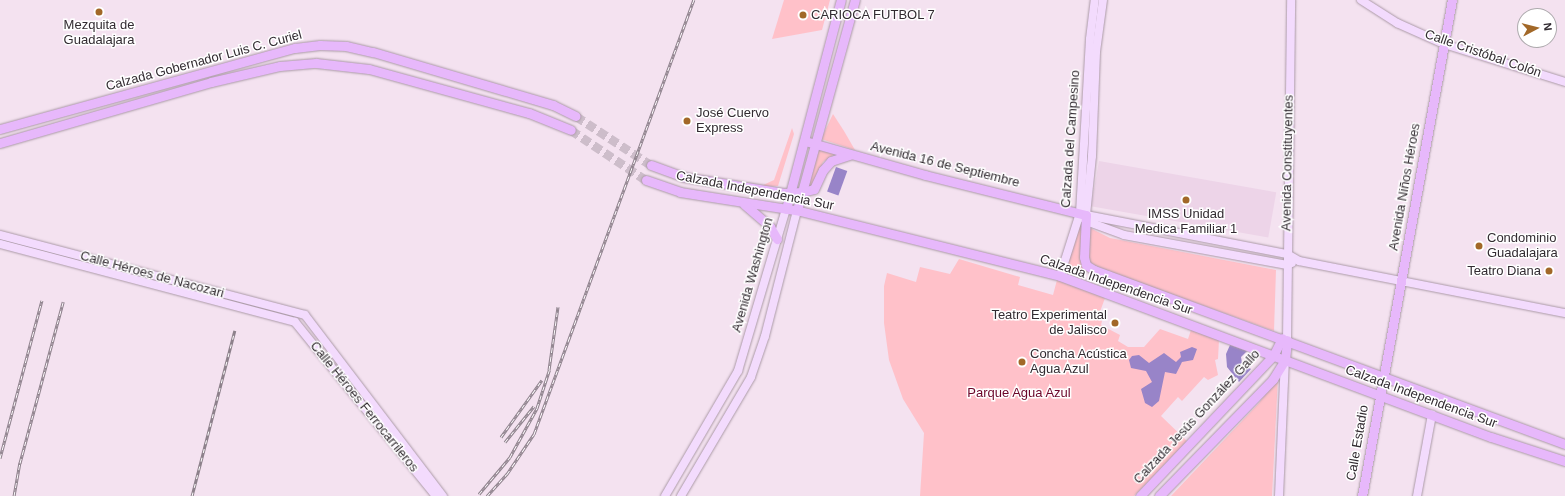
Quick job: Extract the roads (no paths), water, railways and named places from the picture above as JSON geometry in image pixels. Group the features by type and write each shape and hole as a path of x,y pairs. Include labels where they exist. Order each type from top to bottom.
{"main road":[{"name":"Avenida Washington","path":"786,209 841,0"},
{"name":"Avenida Washington","path":"797,210 855,0"},
{"name":"Avenida Niños Héroes","path":"1383,378 1452,0"},
{"name":"Calzada Gobernador Luis C. Curiel","path":"0,129 295,48 320,45 346,46 373,52 552,105 576,116"},
{"name":"Calzada Gobernador Luis C. Curiel","path":"0,144 211,82 280,66 316,63 369,69 529,113 571,130"},
{"name":"Avenida 16 de Septiembre","path":"805,141 1084,216"},
{"path":"802,192 814,189 823,170 831,160 851,154"},
{"name":"Calzada Independencia Sur","path":"651,165 684,177 790,193 802,192"},
{"name":"Calzada Independencia Sur","path":"646,180 680,192 742,203 797,210 1060,276 1491,437 1565,461"},
{"path":"742,203 770,226 777,239"},
{"name":"Calzada del Campesino","path":"1084,216 1084,257"},
{"name":"Calzada Independencia Sur","path":"1084,257 1086,265 1094,270 1565,444"},
{"path":"1284,339 1285,360"},
{"name":"Calzada Jesús González Gallo","path":"1140,496 1273,356 1284,339"},
{"name":"Calzada Jesús González Gallo","path":"1159,496 1273,379 1285,360"},
{"name":"Calle Estadio","path":"1362,496 1383,378"}],"street":[{"name":"Calzada del Campesino","path":"1084,216 1090,39 1095,0"},
{"name":"Calzada del Campesino","path":"1060,276 1084,216 1092,156 1096,52 1103,0"},
{"name":"Avenida Constituyentes","path":"1284,339 1287,326 1291,0"},
{"name":"Calle Cristóbal Colón","path":"1361,0 1397,23 1444,44 1565,82"},
{"name":"Avenida Washington","path":"665,496 738,371 786,209"},
{"name":"Avenida Washington","path":"681,496 751,377 765,336 797,210"},
{"name":"Avenida 16 de Septiembre","path":"1084,216 1287,254 1299,261 1565,313"},
{"name":"Avenida 16 de Septiembre","path":"1084,216 1124,235 1287,265 1299,261"},
{"name":"Calle Héroes de Nacozari","path":"0,235 305,315"},
{"name":"Calle Héroes de Nacozari","path":"0,244 290,320"},
{"name":"Calle Héroes Ferrocarrileros","path":"305,315 443,496"},
{"name":"Calle Héroes Ferrocarrileros","path":"290,320 301,328 436,496"},
{"path":"1279,496 1285,360"},
{"path":"1417,496 1432,414"}],"tunnel":[{"path":"576,116 651,165"},
{"path":"571,130 646,180"}],"railway":[{"path":"487,496 507,474 534,434 694,0"},
{"path":"0,458 42,300"},
{"path":"14,496 20,463 63,302"},
{"path":"479,494 510,457 537,408 549,370 558,307"},
{"path":"192,496 235,330"},
{"path":"501,437 542,380"},
{"path":"505,442 534,406"}],"place":[{"name":"Mezquita de Guadalajara","path":"99,12"},
{"name":"CARIOCA FUTBOL 7","path":"803,15"},
{"name":"José Cuervo Express","path":"687,121"},
{"name":"IMSS Unidad Medica Familiar 1","path":"1186,200"},
{"name":"Condominio Guadalajara","path":"1479,246"},
{"name":"Teatro Diana","path":"1549,271"},
{"name":"Teatro Experimental de Jalisco","path":"1115,323"},
{"name":"Concha Acústica Agua Azul","path":"1022,362"}],"park label":[{"name":"Parque Agua Azul","path":"1019,393"}]}
